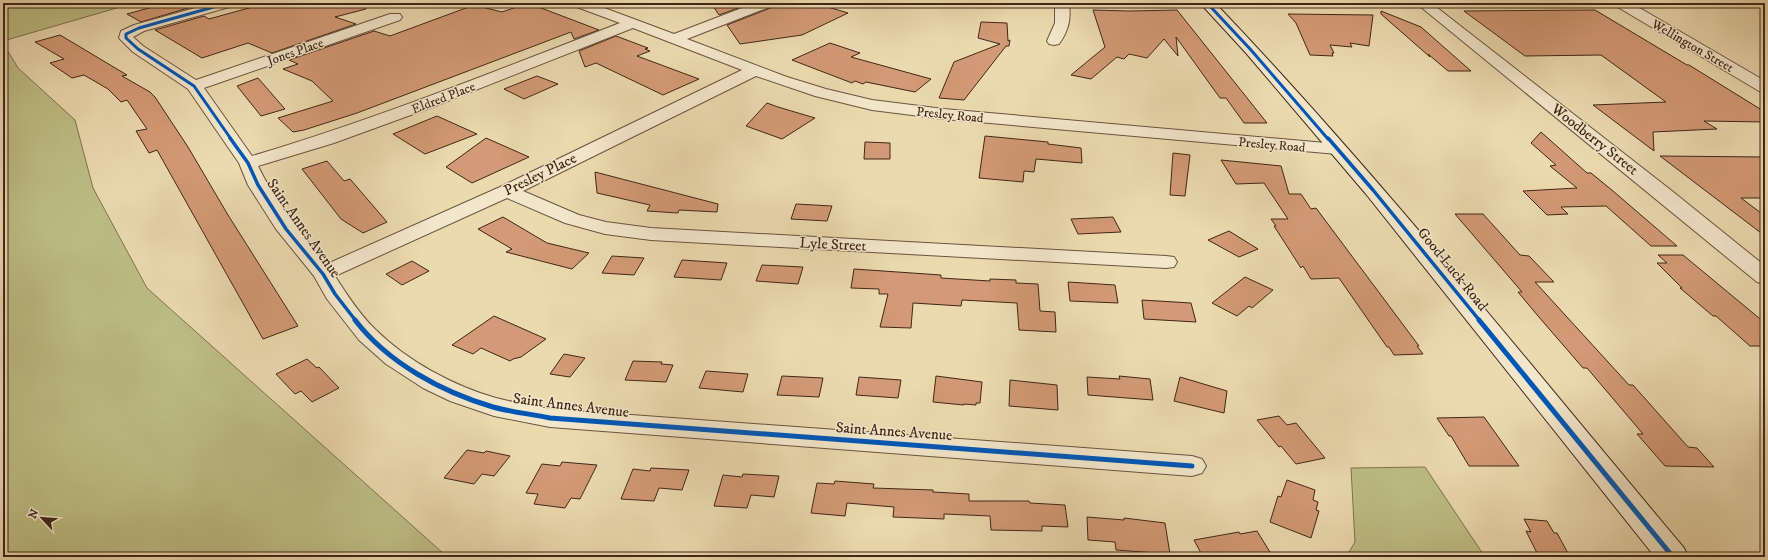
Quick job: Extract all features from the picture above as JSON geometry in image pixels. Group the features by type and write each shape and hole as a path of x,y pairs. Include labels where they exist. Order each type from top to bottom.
{"street":[{"name":"Saint Annes Avenue","path":"228,3 139,28 126,34 126,38 138,49 194,86 248,163 258,184 286,228 323,274 335,294 367,335 395,358 432,382 460,395 494,407 550,418 1192,466"},
{"name":"Presley Road","path":"579,3 755,70 821,93 847,100 891,108 1204,139 1337,149"},
{"path":"674,38 767,3"},
{"path":"1054,41 1061,30 1063,21 1062,3"},
{"name":"Good Luck Road","path":"1207,3 1373,190 1673,557"},
{"name":"Woodberry Street","path":"1423,3 1666,195 1765,277"},
{"name":"Wellington Street","path":"1621,3 1765,88"},
{"name":"Jones Place","path":"194,86 395,17"},
{"name":"Eldred Place","path":"248,163 328,139 424,104 634,23"},
{"name":"Presley Place","path":"323,274 507,191 755,70"},
{"name":"Lyle Street","path":"507,191 572,219 605,228 651,234 1166,262"}],"green space":[{"path":"3,3 134,3 3,41"},
{"path":"3,43 18,68 75,120 93,188 147,288 444,554 490,557 3,557"},
{"path":"1425,467 1485,557 1346,557 1355,542 1351,468"}],"building":[{"path":"167,3 177,3 188,8 141,22 127,14"},
{"path":"267,3 366,3 366,9 335,17 356,24 272,53 248,43 202,58 155,30 204,16 209,19"},
{"path":"528,3 599,30 574,39 571,32 357,113 304,130 293,132 278,118 333,101 312,81 283,69 298,64 289,60 374,31 390,36 474,5 502,12"},
{"path":"711,3 751,3 719,15"},
{"path":"775,3 815,3 848,13 802,35 740,44 727,25 773,7"},
{"path":"1093,10 1177,10 1267,123 1244,123 1226,98 1220,98 1176,37 1178,56 1164,39 1147,58 1129,54 1124,59 1117,57 1091,79 1071,75 1105,47"},
{"path":"1595,10 1689,65 1765,112 1765,122 1704,121 1717,129 1653,132 1654,151 1593,105 1666,102 1601,55 1525,56 1464,11"},
{"path":"1381,11 1421,27 1471,71 1448,71 1381,14"},
{"path":"1288,14 1373,15 1369,46 1350,43 1352,47 1330,45 1334,53 1332,53 1333,56 1310,55 1296,23"},
{"path":"981,22 1007,23 1008,41 1010,40 1009,46 1006,46 964,100 939,98 954,62 1000,44 978,38"},
{"path":"60,35 127,75 122,76 150,92 155,97 188,147 228,215 298,326 263,339 157,150 149,153 136,131 147,129 127,100 121,102 108,89 84,75 72,78 50,63 64,59 35,42"},
{"path":"616,36 648,48 645,49 650,51 637,56 699,79 663,95 596,63 585,67 579,51"},
{"path":"830,43 860,53 851,57 931,79 915,92 866,82 863,84 855,81 852,83 792,60"},
{"path":"537,76 558,84 524,99 504,89"},
{"path":"258,78 285,109 261,116 237,86"},
{"path":"767,103 815,118 782,139 746,126"},
{"path":"437,116 477,134 425,154 393,134"},
{"path":"1541,132 1587,173 1591,173 1677,246 1651,246 1606,206 1561,207 1568,214 1547,215 1523,191 1577,188 1550,166 1556,165 1531,143"},
{"path":"985,136 1048,142 1048,144 1081,148 1082,163 1036,159 1034,172 1024,171 1023,182 979,178"},
{"path":"486,138 529,157 472,183 446,167"},
{"path":"865,142 890,143 890,159 864,159"},
{"path":"1173,153 1190,155 1185,196 1170,195"},
{"path":"1660,156 1765,157 1765,198 1741,198 1765,216 1765,236"},
{"path":"1221,160 1281,166 1289,194 1301,194 1311,209 1316,208 1419,346 1417,346 1423,354 1394,355 1339,278 1311,279 1303,266 1301,268 1274,226 1276,226 1271,219 1288,219 1264,183 1236,184"},
{"path":"327,161 344,181 350,179 387,222 363,233 341,219 302,169"},
{"path":"595,172 718,204 717,212 679,210 678,213 647,211 650,205 597,193"},
{"path":"796,204 832,206 827,221 791,219"},
{"path":"1455,214 1483,214 1520,255 1529,256 1554,282 1535,282 1629,385 1633,385 1688,447 1697,448 1714,467 1665,466 1637,434 1643,434 1587,368 1583,368 1538,316 1518,292 1522,292"},
{"path":"503,217 547,243 589,253 572,269 506,252 512,249 478,229"},
{"path":"1113,217 1121,232 1078,234 1071,219"},
{"path":"1229,231 1258,249 1239,257 1208,240"},
{"path":"1658,255 1683,255 1765,323 1765,346 1750,346 1716,316 1713,316 1680,288 1682,288 1657,263 1667,263"},
{"path":"612,256 644,258 634,275 602,273"},
{"path":"682,260 727,263 721,280 674,277"},
{"path":"412,261 429,271 402,285 386,274"},
{"path":"762,265 803,267 798,284 756,281"},
{"path":"854,269 941,275 941,278 990,281 990,279 1016,280 1016,283 1038,284 1040,311 1055,312 1056,332 1019,330 1017,303 962,300 961,306 913,303 911,328 880,327 888,294 879,294 879,289 851,288"},
{"path":"1245,277 1273,290 1252,308 1249,306 1237,316 1212,303"},
{"path":"1068,282 1115,285 1118,303 1070,301"},
{"path":"1142,300 1191,303 1196,322 1144,319"},
{"path":"494,316 546,339 521,357 510,361 481,348 473,354 452,345"},
{"path":"564,354 585,358 570,377 550,374"},
{"path":"307,359 317,368 319,367 339,388 312,402 301,391 295,394 276,374"},
{"path":"633,361 662,362 661,364 673,365 666,382 625,380"},
{"path":"706,371 748,374 743,392 699,388"},
{"path":"782,376 823,378 819,397 777,395"},
{"path":"936,376 982,382 980,403 976,403 976,405 964,405 933,402"},
{"path":"1119,376 1150,379 1153,400 1088,395 1087,377 1120,379"},
{"path":"859,377 901,380 898,398 856,395"},
{"path":"1180,377 1227,391 1224,413 1174,401"},
{"path":"1010,380 1057,385 1058,410 1009,406"},
{"path":"1279,416 1287,425 1296,423 1325,458 1296,464 1281,446 1279,447 1257,420"},
{"path":"1484,417 1519,466 1469,466 1451,436 1449,436 1437,418"},
{"path":"467,450 484,453 486,451 510,456 494,476 482,474 474,484 444,478"},
{"path":"562,462 597,465 580,499 571,498 565,508 534,504 538,494 526,493 542,464 560,466"},
{"path":"651,468 689,470 682,490 659,488 654,501 621,499 633,469 650,471"},
{"path":"743,474 779,476 774,497 751,495 747,508 714,506 723,475 742,477"},
{"path":"1287,480 1315,490 1313,500 1318,502 1316,510 1319,511 1311,538 1270,522 1278,496 1281,497"},
{"path":"835,481 874,484 873,488 933,490 933,492 969,494 969,501 1029,501 1030,503 1065,505 1068,527 1042,526 1042,531 991,530 990,516 944,514 944,519 893,517 894,507 847,503 845,516 811,513 817,483 834,484"},
{"path":"1087,517 1124,520 1124,518 1165,523 1170,554 1116,550 1115,542 1088,540"},
{"path":"1524,519 1547,521 1554,533 1557,533 1570,557 1539,557 1526,531 1531,532"},
{"path":"1257,531 1273,557 1203,557 1194,540 1239,532 1240,534"}],"cycle path":[{"path":"228,3 139,28 126,34 126,38 138,49 194,86 248,163 258,185 286,229 323,274 335,294 367,335 395,358 432,382 459,395 494,407 550,418 1192,466"},
{"path":"1207,3 1251,50 1373,190 1673,557"}]}
